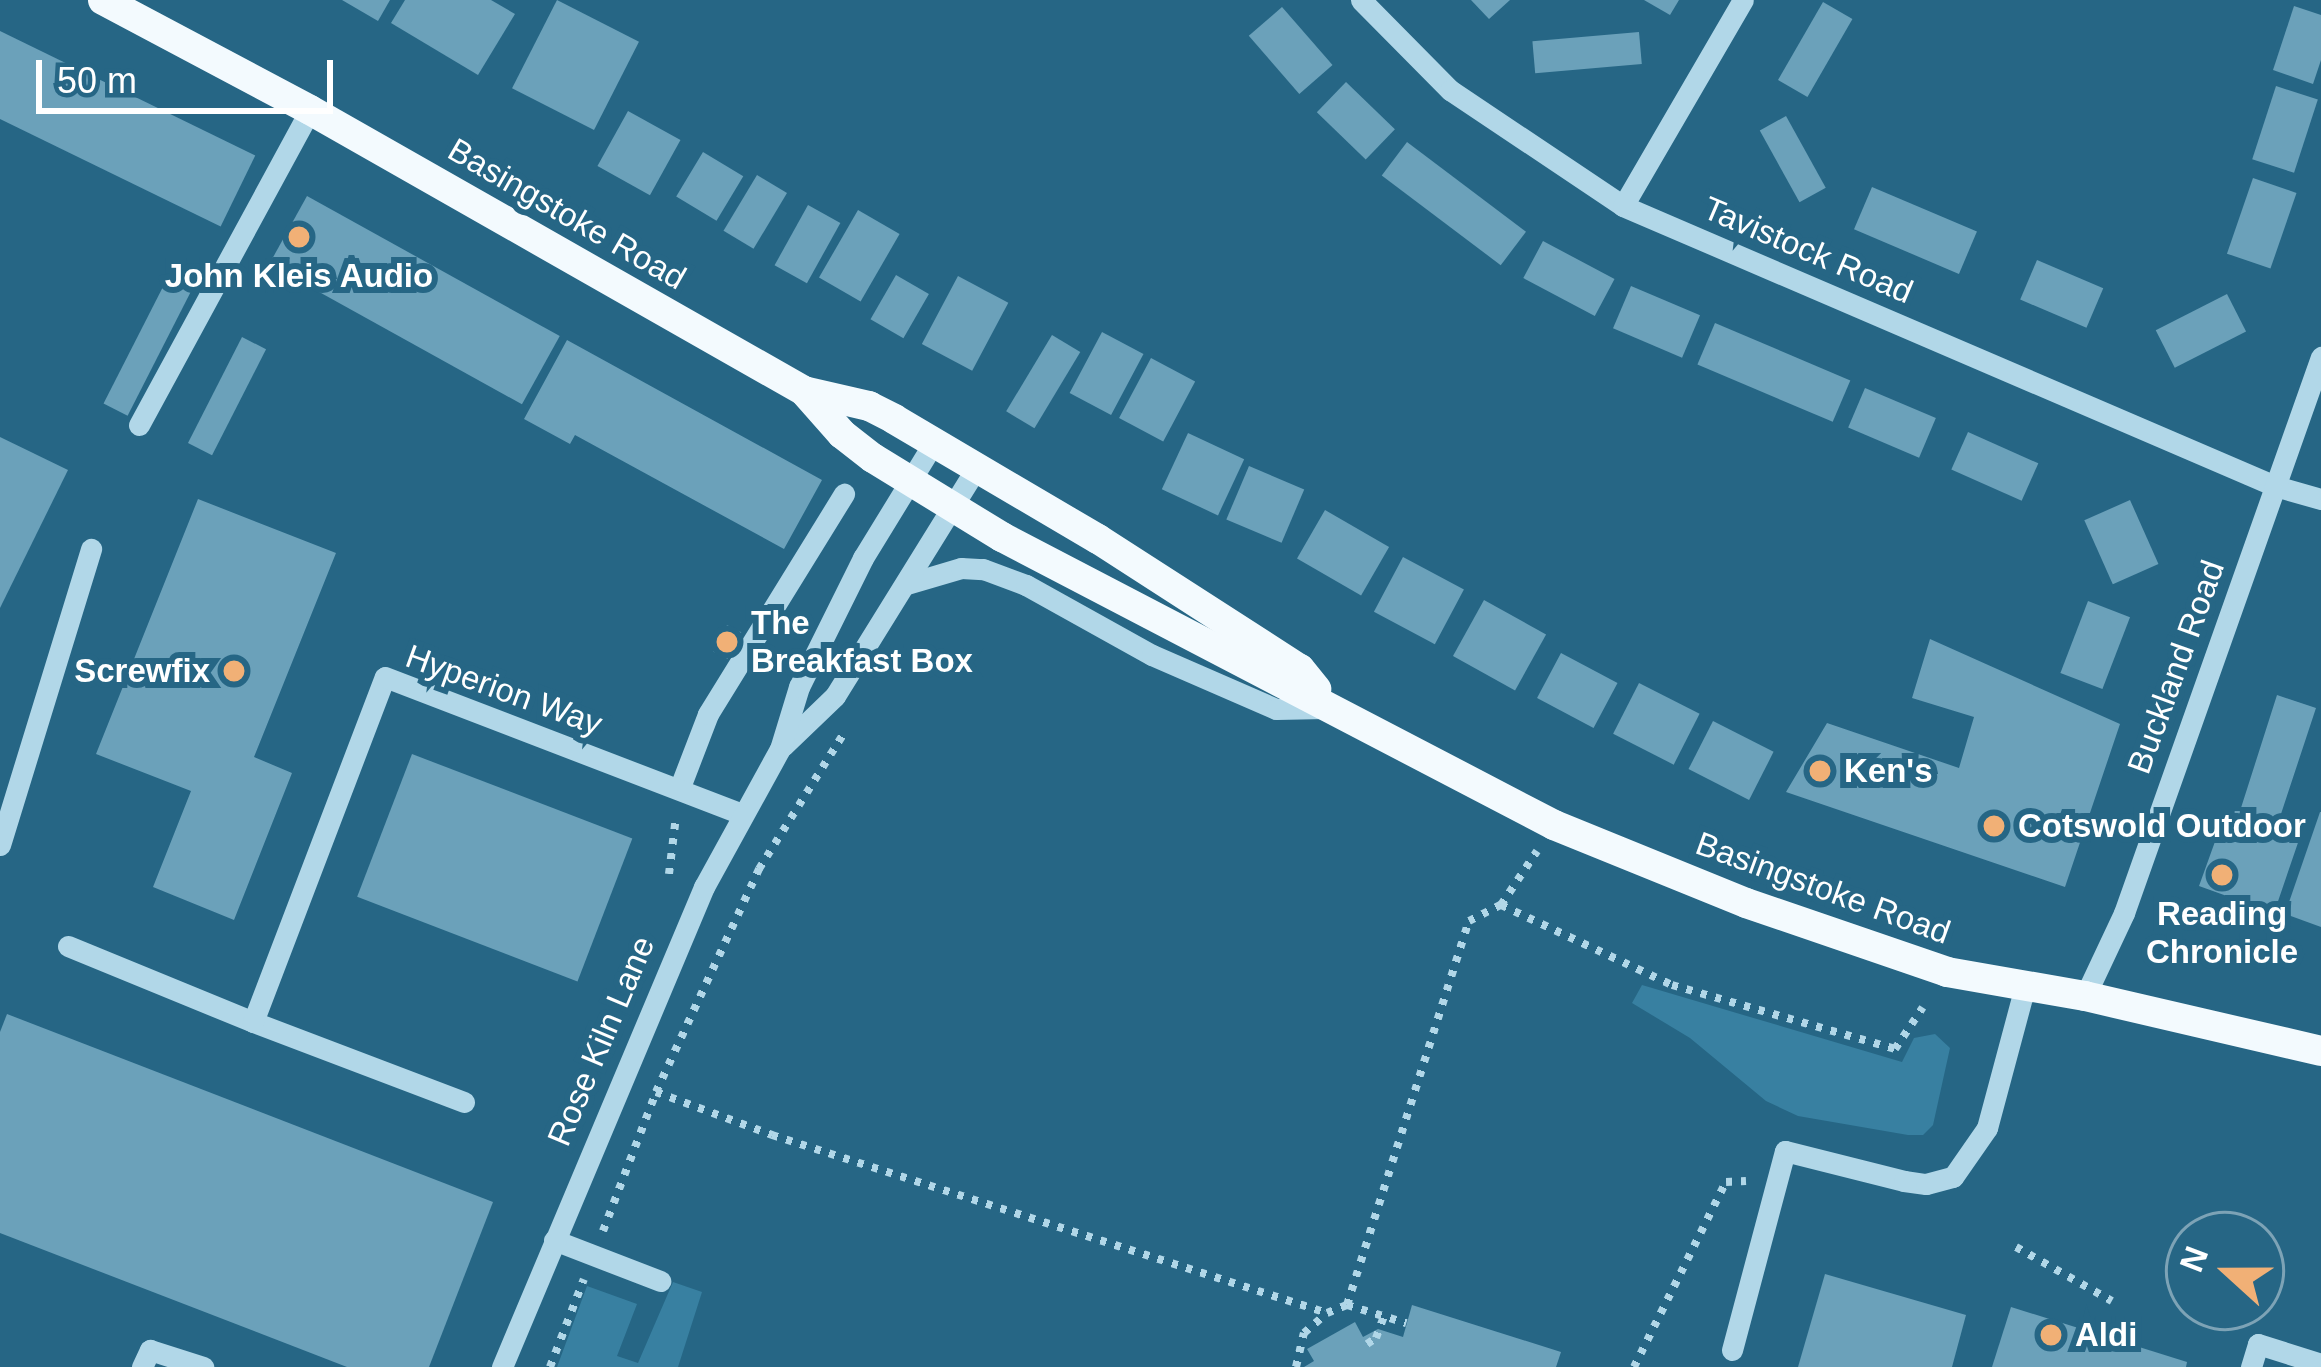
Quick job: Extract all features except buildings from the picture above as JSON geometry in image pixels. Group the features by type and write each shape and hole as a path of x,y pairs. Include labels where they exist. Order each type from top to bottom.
{"main road":[{"name":"Basingstoke Road","path":"103,0 310,110 804,391 868,406 934,442 1300,669 1331,708"},
{"name":"Basingstoke Road","path":"804,391 842,434 1041,558 1554,825 1947,972 2085,996 2321,1051"}],"street":[{"name":"Tavistock Road","path":"1361,0 1450,90 1623,206 2275,486 2321,499"},
{"path":"1623,206 1743,0"},
{"path":"139,425 310,110"},
{"name":"Buckland Road","path":"2085,996 2124,913 2321,357"},
{"name":"Rose Kiln Lane","path":"502,1367 661,980 742,814 780,749 809,666 863,558 934,442"},
{"name":"Rose Kiln Lane","path":"780,749 835,696 977,467"},
{"path":"680,787 708,714 844,494"},
{"path":"0,845 91,549"},
{"path":"907,584 961,568 982,569 1026,585 1152,655 1276,709 1331,708"},
{"name":"Hyperion Way","path":"253,1022 385,677 742,814"},
{"path":"68,946 464,1102"},
{"path":"1732,1350 1784,1151 1904,1181 1926,1184 1953,1177 1987,1128 2025,986"},
{"path":"554,1240 660,1281"},
{"path":"2251,1367 2258,1344 2321,1364"},
{"path":"142,1367 150,1350 203,1367"}],"path":[{"path":"550,1367 656,1092 759,869 848,728"},
{"path":"669,874 680,787"},
{"path":"1347,1305 1469,922 1501,904 1554,825"},
{"path":"1501,904 1672,985 1895,1049 1923,1007"},
{"path":"656,1092 772,1136 1327,1313"},
{"path":"1634,1367 1726,1182 1746,1180"},
{"path":"2016,1247 2112,1301"},
{"path":"1295,1367 1304,1333 1327,1313 1347,1305 1406,1323"},
{"path":"1367,1344 1376,1338 1384,1316"}],"shaded area":[{"path":"1642,985 1902,1062 1914,1038 1935,1034 1950,1048 1933,1125 1923,1135 1908,1135 1798,1116 1766,1101 1690,1038 1632,1003"},
{"path":"673,1282 702,1292 678,1367 557,1367 587,1286 637,1304 617,1356 638,1363"}],"place":[{"name":"John Kleis Audio","path":"299,237"},
{"name":"The Breakfast Box","path":"727,642"},
{"name":"Screwfix","path":"234,671"},
{"name":"Ken's","path":"1820,771"},
{"name":"Cotswold Outdoor","path":"1994,826"},
{"name":"Reading Chronicle","path":"2222,875"},
{"name":"Aldi","path":"2051,1335"}]}
